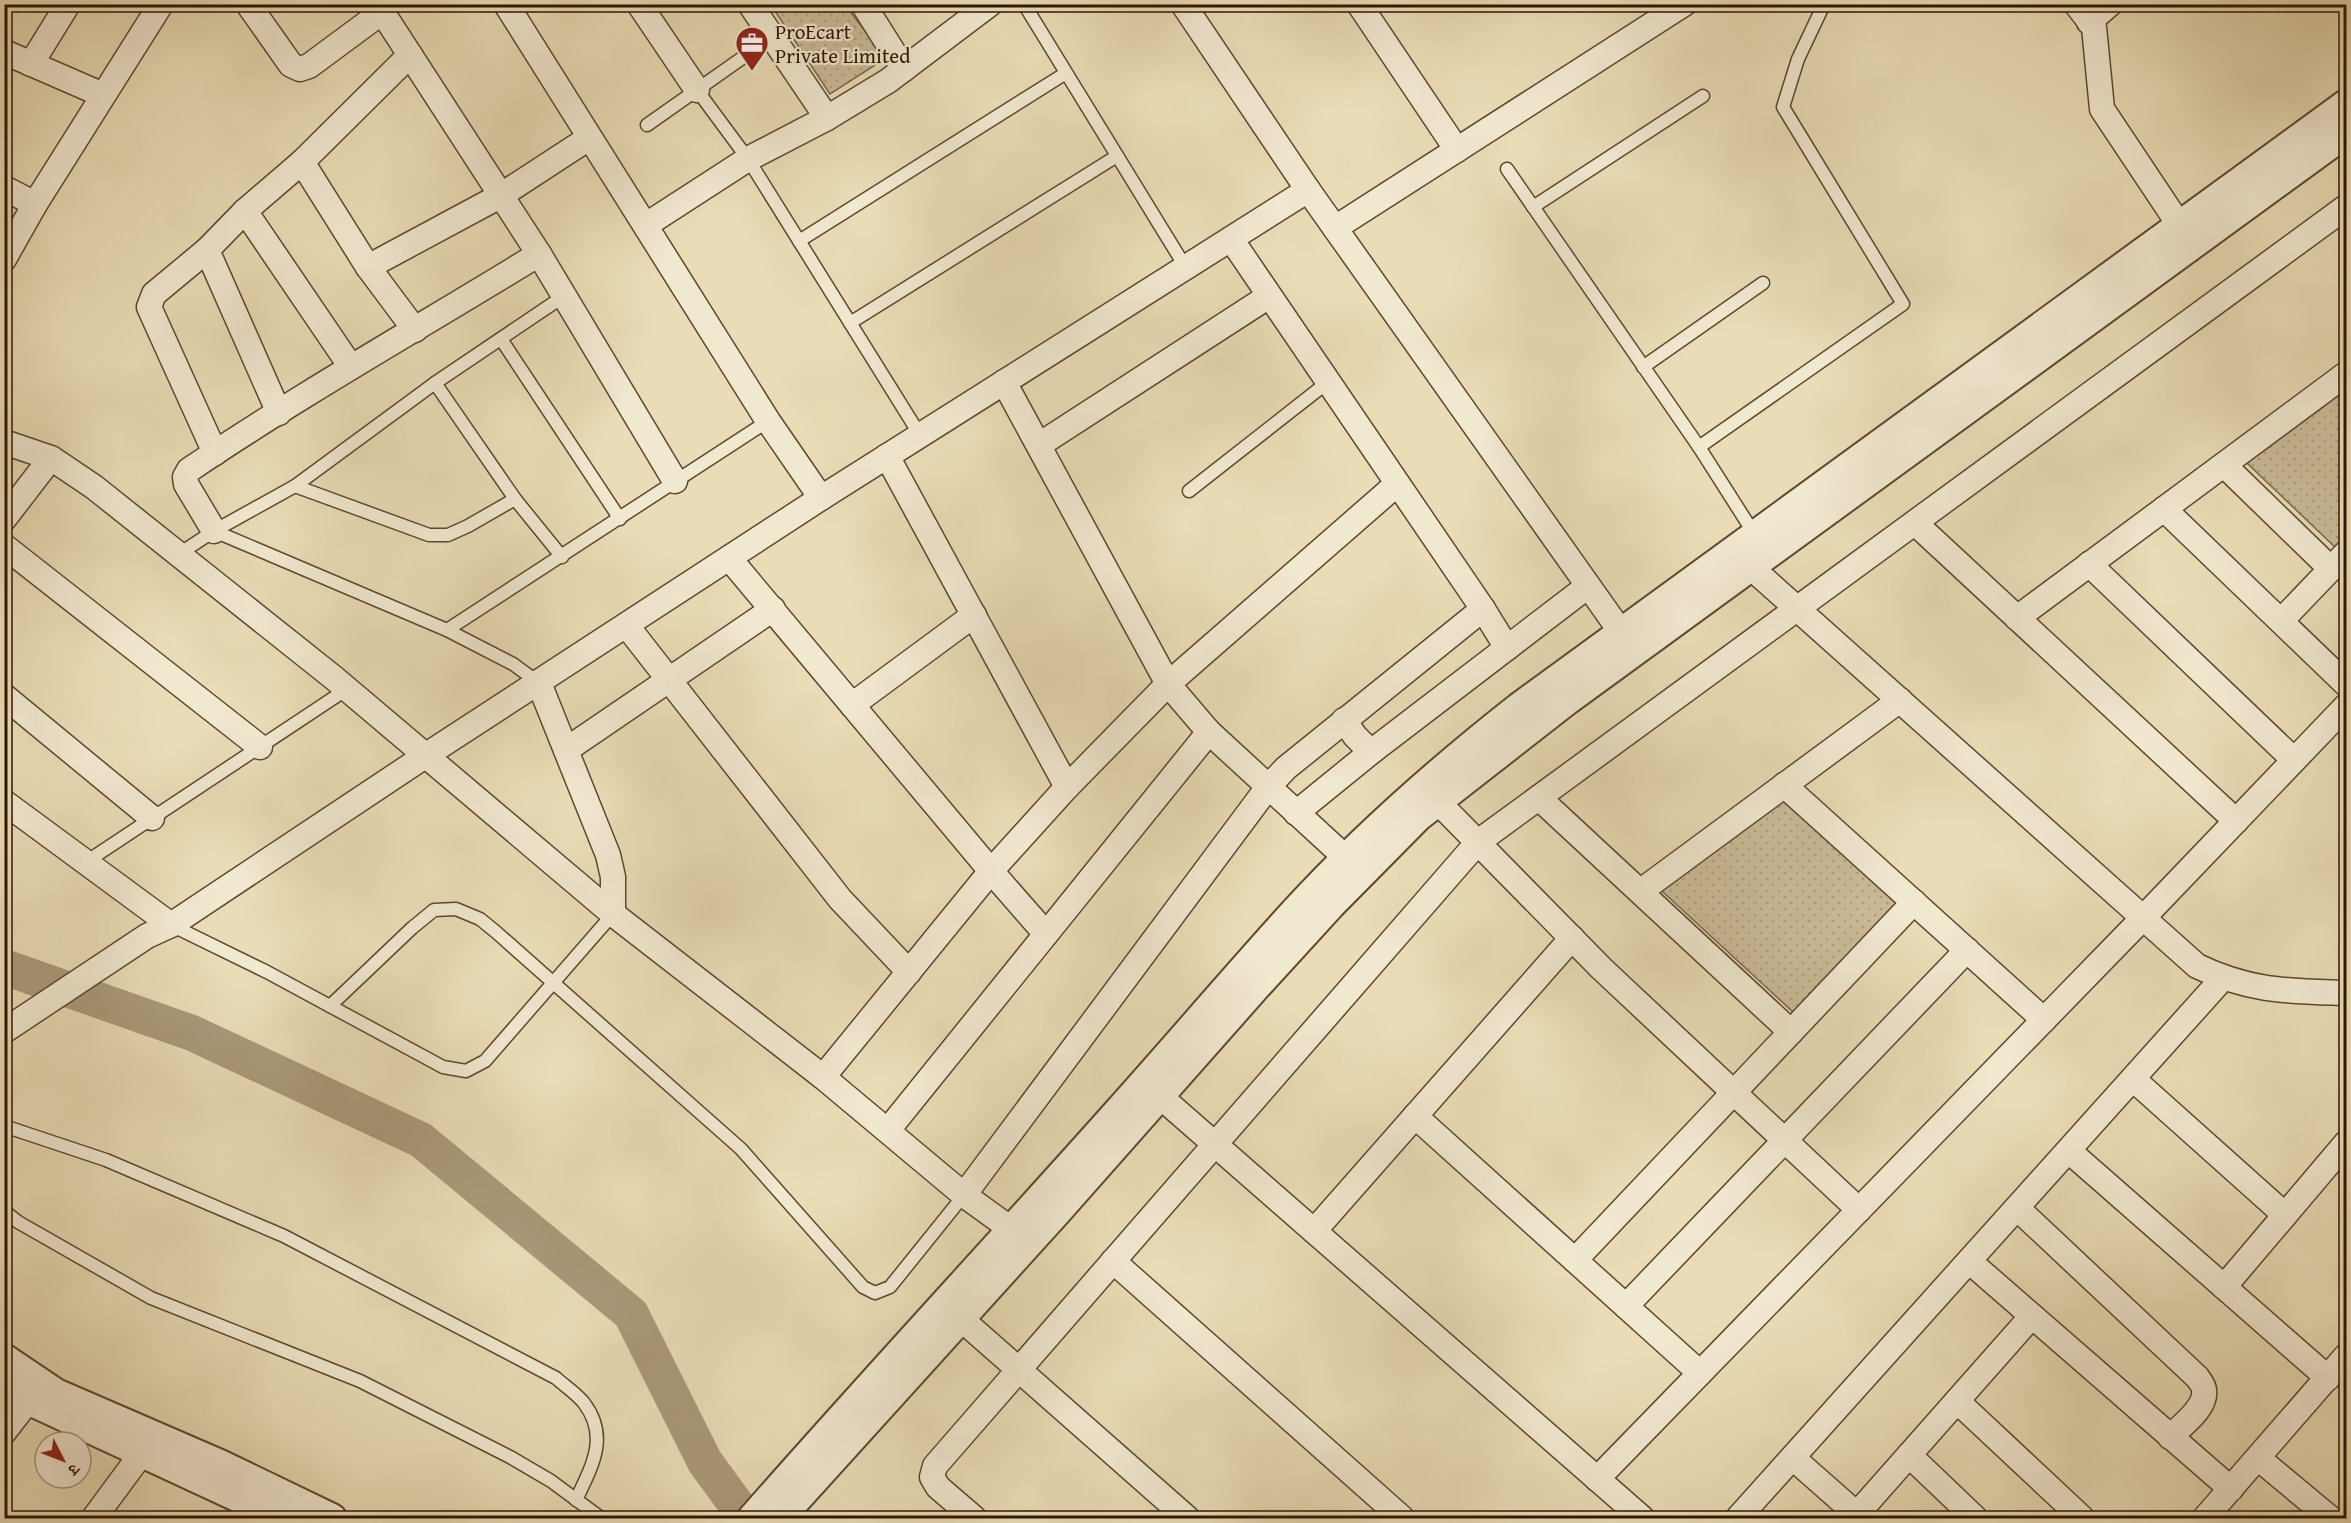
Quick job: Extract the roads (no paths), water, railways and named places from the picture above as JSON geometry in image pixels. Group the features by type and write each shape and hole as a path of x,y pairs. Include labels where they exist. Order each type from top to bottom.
{"street":[{"path":"31,64 68,4"},
{"path":"4,259 35,204 161,4"},
{"path":"248,4 291,65 300,69 309,66 379,8 539,254 675,481"},
{"path":"506,4 768,421 821,498"},
{"path":"639,4 697,90"},
{"path":"750,4 827,118"},
{"path":"863,4 904,69"},
{"path":"646,225 748,159 827,118 904,69 990,4"},
{"path":"1183,4 1308,190 1622,632"},
{"path":"1359,4 1457,150"},
{"path":"1335,228 1514,116 1684,4"},
{"path":"2110,4 2083,13 2094,27 2102,109 2180,226"},
{"path":"4,52 103,95"},
{"path":"215,453 150,307 154,294 207,250 245,211 302,162 410,55"},
{"path":"780,1518 1011,1229 1152,1089 1418,817 1752,552 2180,226 2346,104"},
{"path":"752,1518 895,1373 960,1318 1152,1089 1297,910 1347,859 1453,759 1519,707 1622,632 1752,552 2346,133"},
{"path":"368,267 500,196 589,138"},
{"path":"302,162 368,267 415,330"},
{"path":"4,188 35,204"},
{"path":"4,1031 147,936 171,925 821,498 1308,190"},
{"path":"974,1518 938,1487 932,1477 935,1466 1478,842 2346,207"},
{"path":"245,211 351,367"},
{"path":"1231,239 1483,609 1507,648"},
{"path":"207,250 279,413"},
{"path":"214,531 186,484 185,477 189,470 351,367 539,254"},
{"path":"1039,445 1269,296"},
{"path":"2017,618 2346,374"},
{"path":"1004,382 1168,684 1209,732 1347,859"},
{"path":"4,442 51,458 94,487 347,689 613,914 823,1077 964,1195 1011,1229"},
{"path":"887,456 1066,788"},
{"path":"4,519 51,458"},
{"path":"2224,465 2339,561 2281,621"},
{"path":"823,1077 991,871 1066,788 1168,684 1397,484"},
{"path":"2163,509 2346,684"},
{"path":"1915,524 2236,821"},
{"path":"4,546 260,747"},
{"path":"1752,552 1798,609 2197,966 2223,978 2266,989 2346,993"},
{"path":"729,558 1046,934"},
{"path":"2089,564 2294,760"},
{"path":"1296,813 1371,752 1588,586"},
{"path":"566,750 773,609"},
{"path":"964,1195 1268,787 1286,768 1483,609"},
{"path":"852,705 974,615"},
{"path":"627,626 840,899 909,972"},
{"path":"539,683 608,855 613,877 613,914"},
{"path":"4,696 152,818"},
{"path":"1641,891 1900,700"},
{"path":"1597,1479 2346,706"},
{"path":"1344,720 1355,736 1371,752"},
{"path":"888,1130 1209,732"},
{"path":"1784,785 2044,1020"},
{"path":"1539,798 1791,1032"},
{"path":"1437,801 1572,938 1859,1210"},
{"path":"4,802 171,925"},
{"path":"1575,1260 1914,902"},
{"path":"1314,1231 1572,938"},
{"path":"1626,1306 1967,950"},
{"path":"1738,1518 2223,978"},
{"path":"2133,1079 2285,1215"},
{"path":"1152,1089 1642,1518"},
{"path":"1415,1116 1700,1373"},
{"path":"2224,1287 2346,1143"},
{"path":"2069,1151 2328,1378"},
{"path":"2017,1208 2197,1377 2204,1389 2204,1400 2170,1437"},
{"path":"1113,1261 1402,1518"},
{"path":"1969,1261 2230,1489"},
{"path":"1792,1458 1859,1516 1909,1455 2032,1316"},
{"path":"960,1318 1187,1518"},
{"path":"2205,1518 2346,1356"},
{"path":"4,1358 36,1392 142,1453 282,1518"},
{"path":"4,1385 36,1392 56,1393 220,1464 332,1518"},
{"path":"4,1432 36,1392"},
{"path":"1957,1401 2082,1518"},
{"path":"98,1517 142,1453"},
{"path":"1909,1455 1975,1518"},
{"path":"2258,1458 2330,1518"}],"lane":[{"path":"1024,4 1186,268"},
{"path":"1699,447 1904,304 1783,107 1798,59 1824,4"},
{"path":"647,125 772,37"},
{"path":"799,241 1066,73"},
{"path":"697,90 748,159 920,435"},
{"path":"1533,207 1703,96"},
{"path":"850,324 1117,156"},
{"path":"1507,169 1699,447 1752,552"},
{"path":"1644,367 1763,283"},
{"path":"179,554 214,531 295,486 435,383 564,296"},
{"path":"501,339 620,519"},
{"path":"1189,491 1328,382"},
{"path":"435,383 515,499 562,557"},
{"path":"447,630 768,421"},
{"path":"295,486 429,535 448,535 515,499"},
{"path":"214,531 447,630 513,664 539,683"},
{"path":"86,862 347,689"},
{"path":"330,1006 434,910 456,909 480,919 556,982 741,1149 863,1287 875,1293 890,1287 964,1195"},
{"path":"171,925 443,1067 466,1071 485,1061 613,914"},
{"path":"4,1126 106,1160 284,1236 556,1378 584,1403 594,1422 597,1436 595,1458 576,1500"},
{"path":"4,1211 18,1222 151,1298 360,1381 510,1457 551,1481 601,1518"}],"waterway":[{"path":"4,967 192,1033 421,1140 631,1314 705,1462 746,1518"}],"place":[{"name":"ProEcart Private Limited","path":"752,72"}]}
